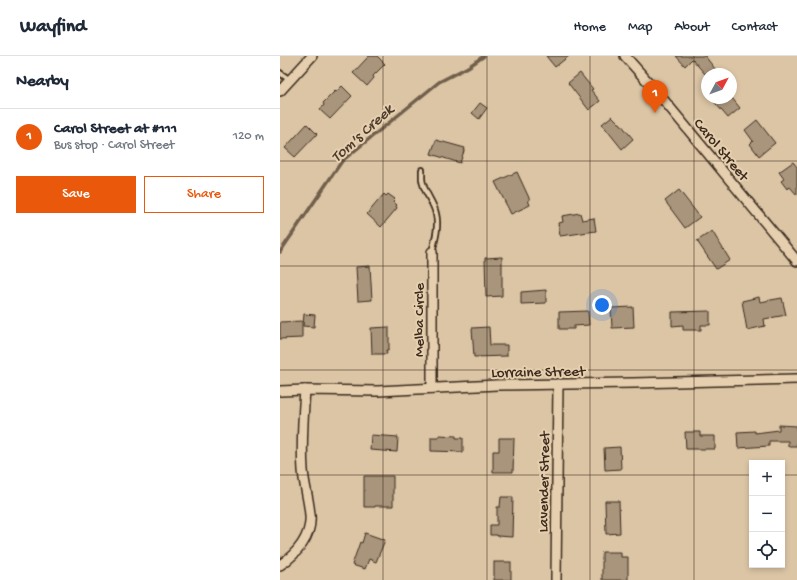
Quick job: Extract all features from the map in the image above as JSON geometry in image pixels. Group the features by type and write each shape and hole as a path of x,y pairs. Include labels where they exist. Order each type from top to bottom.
{"street":[{"path":"280,91 312,56"},
{"name":"Carol Street","path":"625,56 797,261"},
{"name":"Melba Circle","path":"432,252 432,388"},
{"name":"Lorraine Street","path":"280,391 378,391 497,385 797,379"},
{"name":"Lavender Street","path":"556,580 558,384"},
{"path":"280,565 288,560 302,544 308,530 310,517 303,471 302,444 305,390"}],"lane":[{"path":"280,74 290,80"},
{"path":"422,170 422,180 426,192 432,201 437,215 437,233 432,252"}],"building":[{"path":"369,56 377,56 385,64 373,76 374,78 367,86 353,73"},
{"path":"546,56 569,56 555,67"},
{"path":"676,56 705,56 714,68 701,68 701,69 692,59 685,66"},
{"path":"580,73 593,89 591,90 600,101 589,110 568,83"},
{"path":"342,86 352,96 330,119 320,110 324,105 323,103"},
{"path":"480,103 487,108 479,119 472,113"},
{"path":"716,104 737,104 740,108 728,118"},
{"path":"612,116 633,139 622,149 602,124"},
{"path":"757,120 775,143 759,156 750,144 753,141 745,130"},
{"path":"307,124 317,134 295,157 285,148"},
{"path":"436,140 465,148 460,163 431,154"},
{"path":"793,162 797,167 797,195 790,187 787,189 781,181 784,179 779,172"},
{"path":"517,172 530,200 528,200 530,205 511,214 495,182"},
{"path":"679,190 700,217 685,228 665,201"},
{"path":"384,194 386,196 388,194 395,199 393,201 397,205 397,208 381,227 367,214"},
{"path":"580,213 582,220 594,218 596,231 560,236 558,223 563,222 562,216"},
{"path":"712,231 730,260 716,269 697,241"},
{"path":"502,257 502,296 486,297 485,258"},
{"path":"370,266 372,300 358,301 356,267"},
{"path":"546,290 546,303 521,304 521,292"},
{"path":"759,297 760,302 782,298 786,315 764,319 765,326 747,330 742,301"},
{"path":"633,307 634,327 612,328 611,308"},
{"path":"588,311 589,325 574,326 574,329 559,329 559,312"},
{"path":"710,311 710,325 701,325 701,330 683,330 683,325 672,326 672,312"},
{"path":"304,314 315,315 314,327 303,326"},
{"path":"302,321 302,338 280,339 280,322"},
{"path":"389,327 389,350 386,350 387,354 372,354 371,328"},
{"path":"489,327 490,345 507,345 507,356 474,357 472,328"},
{"path":"779,425 797,426 797,446 788,446 788,441 769,441 769,446 738,448 737,432 755,431 755,433 779,430"},
{"path":"685,432 700,432 700,436 715,436 715,449 686,449"},
{"path":"371,435 398,437 397,452 370,450"},
{"path":"439,435 463,438 463,452 431,451 431,437 439,437"},
{"path":"499,438 514,438 513,472 493,472 493,451 499,451"},
{"path":"620,447 621,469 605,470 604,448"},
{"path":"364,476 393,476 393,506 364,507"},
{"path":"501,497 513,497 512,537 490,535 490,525 497,525 497,507 500,507"},
{"path":"605,501 619,501 620,533 606,534"},
{"path":"365,533 385,540 376,562 369,559 365,569 352,565 360,542 362,543"},
{"path":"602,552 621,552 621,557 628,557 628,580 602,580"},
{"path":"494,562 511,562 511,580 494,580"}],"waterway":[{"name":"Tom's Creek","path":"280,252 342,161 439,82 468,67 484,56"}],"place":[{"name":"Carol Street at #111","path":"655,113"}]}
